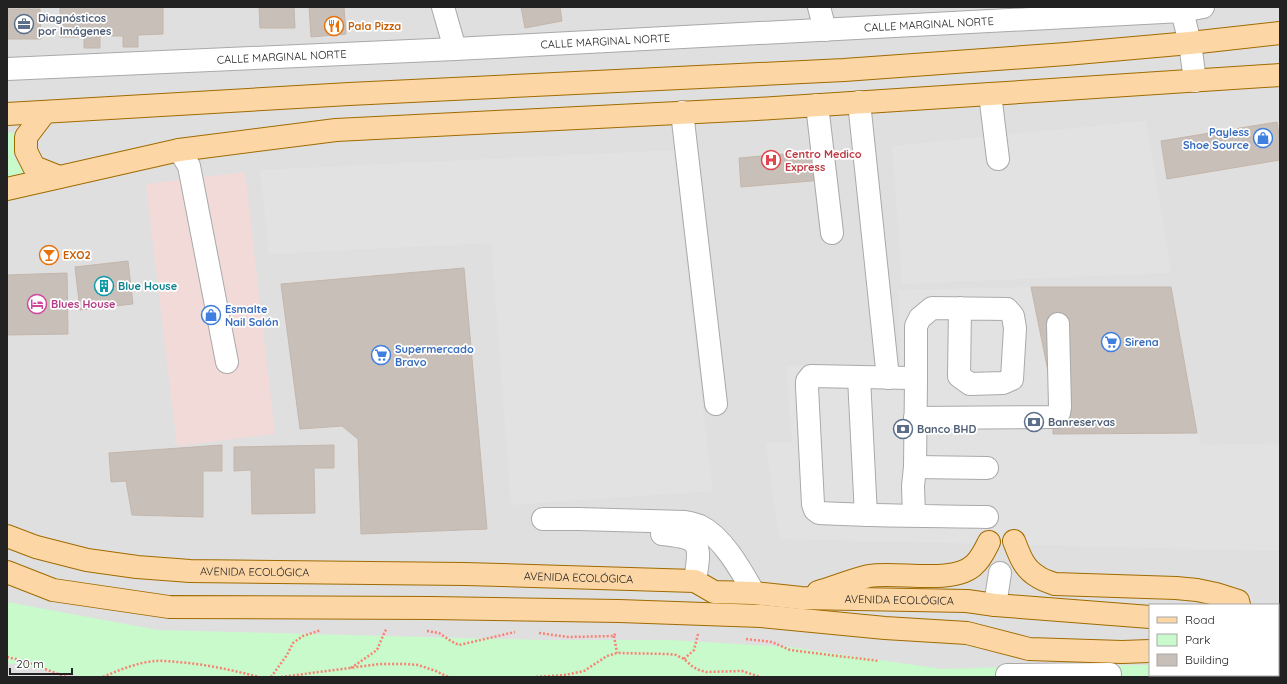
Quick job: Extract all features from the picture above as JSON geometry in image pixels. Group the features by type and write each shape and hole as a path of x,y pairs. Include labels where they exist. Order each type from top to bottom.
{"main road":[{"path":"7,114 341,94 844,70 1066,54 1280,33"},
{"path":"7,189 179,150 336,130 817,105 1280,75"},
{"path":"45,112 26,137 26,151 34,167 59,177"},
{"name":"AVENIDA ECOLÓGICA","path":"7,536 36,547 87,560 137,567 190,571 465,574 695,581 714,592 801,598 967,601 995,605 1149,617"},
{"path":"1014,541 1019,555 1026,566 1037,576 1055,584 1197,590 1238,601 1239,604"},
{"path":"801,598 869,576 942,576 959,574 967,571 975,565 989,542"},
{"path":"7,572 53,590 169,607 424,608 611,611 761,616 885,628 967,633 1029,649 1122,652 1149,650"},
{"path":"823,622 833,614 858,609 975,615 987,613 995,605 1008,609 1019,616 1030,619 1084,620 1122,624 1141,630 1149,641"}],"street":[{"path":"443,7 455,49"},
{"path":"819,7 825,30"},
{"name":"CALLE MARGINAL NORTE","path":"7,68 455,49 825,30 1203,7"},
{"path":"1181,9 1190,43 1195,81"},
{"path":"990,94 998,159"},
{"path":"859,102 888,378"},
{"path":"817,105 832,233"},
{"path":"682,112 716,404"},
{"path":"179,150 189,166 227,362"},
{"path":"914,516 913,486 915,467 916,326 920,318 932,308 960,308"},
{"path":"915,418 1056,418 1060,408 1058,324"},
{"path":"916,381 911,378 811,376 807,381 813,504 815,510 819,513 866,516 987,516"},
{"path":"859,378 866,516"},
{"path":"915,467 987,468"},
{"path":"695,581 698,562 697,547 694,541 686,537 645,532 568,528 552,524 543,519 685,522 700,526 721,543 738,565 754,594"},
{"path":"995,605 1000,573"},
{"path":"1029,649 1030,675"},
{"path":"1007,675 1110,674"}],"path":[{"path":"351,668 377,650 385,631 391,628"},
{"path":"617,653 614,636 618,628"},
{"path":"271,677 293,644 303,636 326,629"},
{"path":"421,630 439,633 451,641 459,644 519,631"},
{"path":"684,659 694,650 699,632"},
{"path":"538,633 568,637 614,636"},
{"path":"742,638 772,642 790,650 879,661"},
{"path":"536,677 565,675 584,671 607,656 617,653 676,655 684,659 693,667 706,672 742,671 760,677"},
{"path":"7,657 24,661 66,677"},
{"path":"103,677 125,667 147,662 165,661 197,663 259,677"},
{"path":"281,677 380,664 418,665 448,677"},
{"path":"1181,677 1189,677"}],"shaded area":[{"path":"7,7 1280,7 1280,677 7,677"},
{"path":"1146,121 1171,273 902,284 892,146"},
{"path":"676,150 690,299 713,491 511,505 491,243 269,254 260,170"},
{"path":"245,172 275,434 177,446 146,184"},
{"path":"1031,287 1053,396 1053,434 1197,433 1202,445 1280,443 1280,551 779,539 765,442 792,442 786,366 900,364 898,290"}],"green space":[{"path":"18,132 14,147 14,157 16,161 31,175 7,180 7,133"},
{"path":"7,602 158,630 543,640 670,640 790,647 942,669 1074,665 1149,665 1149,676 1265,677 85,677 7,663"}],"building":[{"path":"60,7 163,7 163,34 138,35 138,47 123,47 123,36 100,36 100,48 84,48 84,37 60,37"},
{"path":"259,7 294,7 295,28 260,28"},
{"path":"309,7 344,7 346,34 311,37"},
{"path":"521,7 560,7 562,21 525,28"},
{"name":"Diagnósticos por Imágenes","path":"7,9 40,9 41,39 7,39"},
{"path":"1277,122 1280,142 1280,160 1167,179 1161,141"},
{"path":"819,151 822,180 741,187 739,158"},
{"name":"Blue House","path":"128,261 133,304 80,310 75,267"},
{"name":"Supermercado Bravo","path":"464,268 487,529 361,534 358,439 342,426 300,429 281,284"},
{"name":"Blues House","path":"67,273 68,334 7,335 7,275"},
{"name":"Sirena","path":"1031,287 1171,287 1197,433 1053,434 1053,396"},
{"path":"222,445 222,471 203,471 203,517 132,515 126,481 111,482 109,453"},
{"path":"334,445 334,468 314,468 315,513 252,514 251,470 234,471 234,447"}],"place":[{"name":"Diagnósticos por Imágenes","path":"24,24"},
{"name":"Pala Pizza","path":"334,26"},
{"name":"Payless Shoe Source","path":"1263,138"},
{"name":"Centro Medico Express","path":"771,160"},
{"name":"EXO2","path":"49,255"},
{"name":"Blue House","path":"104,286"},
{"name":"Blues House","path":"37,304"},
{"name":"Esmalte Nail Salón","path":"211,315"},
{"name":"Sirena","path":"1111,342"},
{"name":"Supermercado Bravo","path":"381,355"},
{"name":"Banreservas","path":"1034,422"},
{"name":"Banco BHD","path":"903,429"}]}
